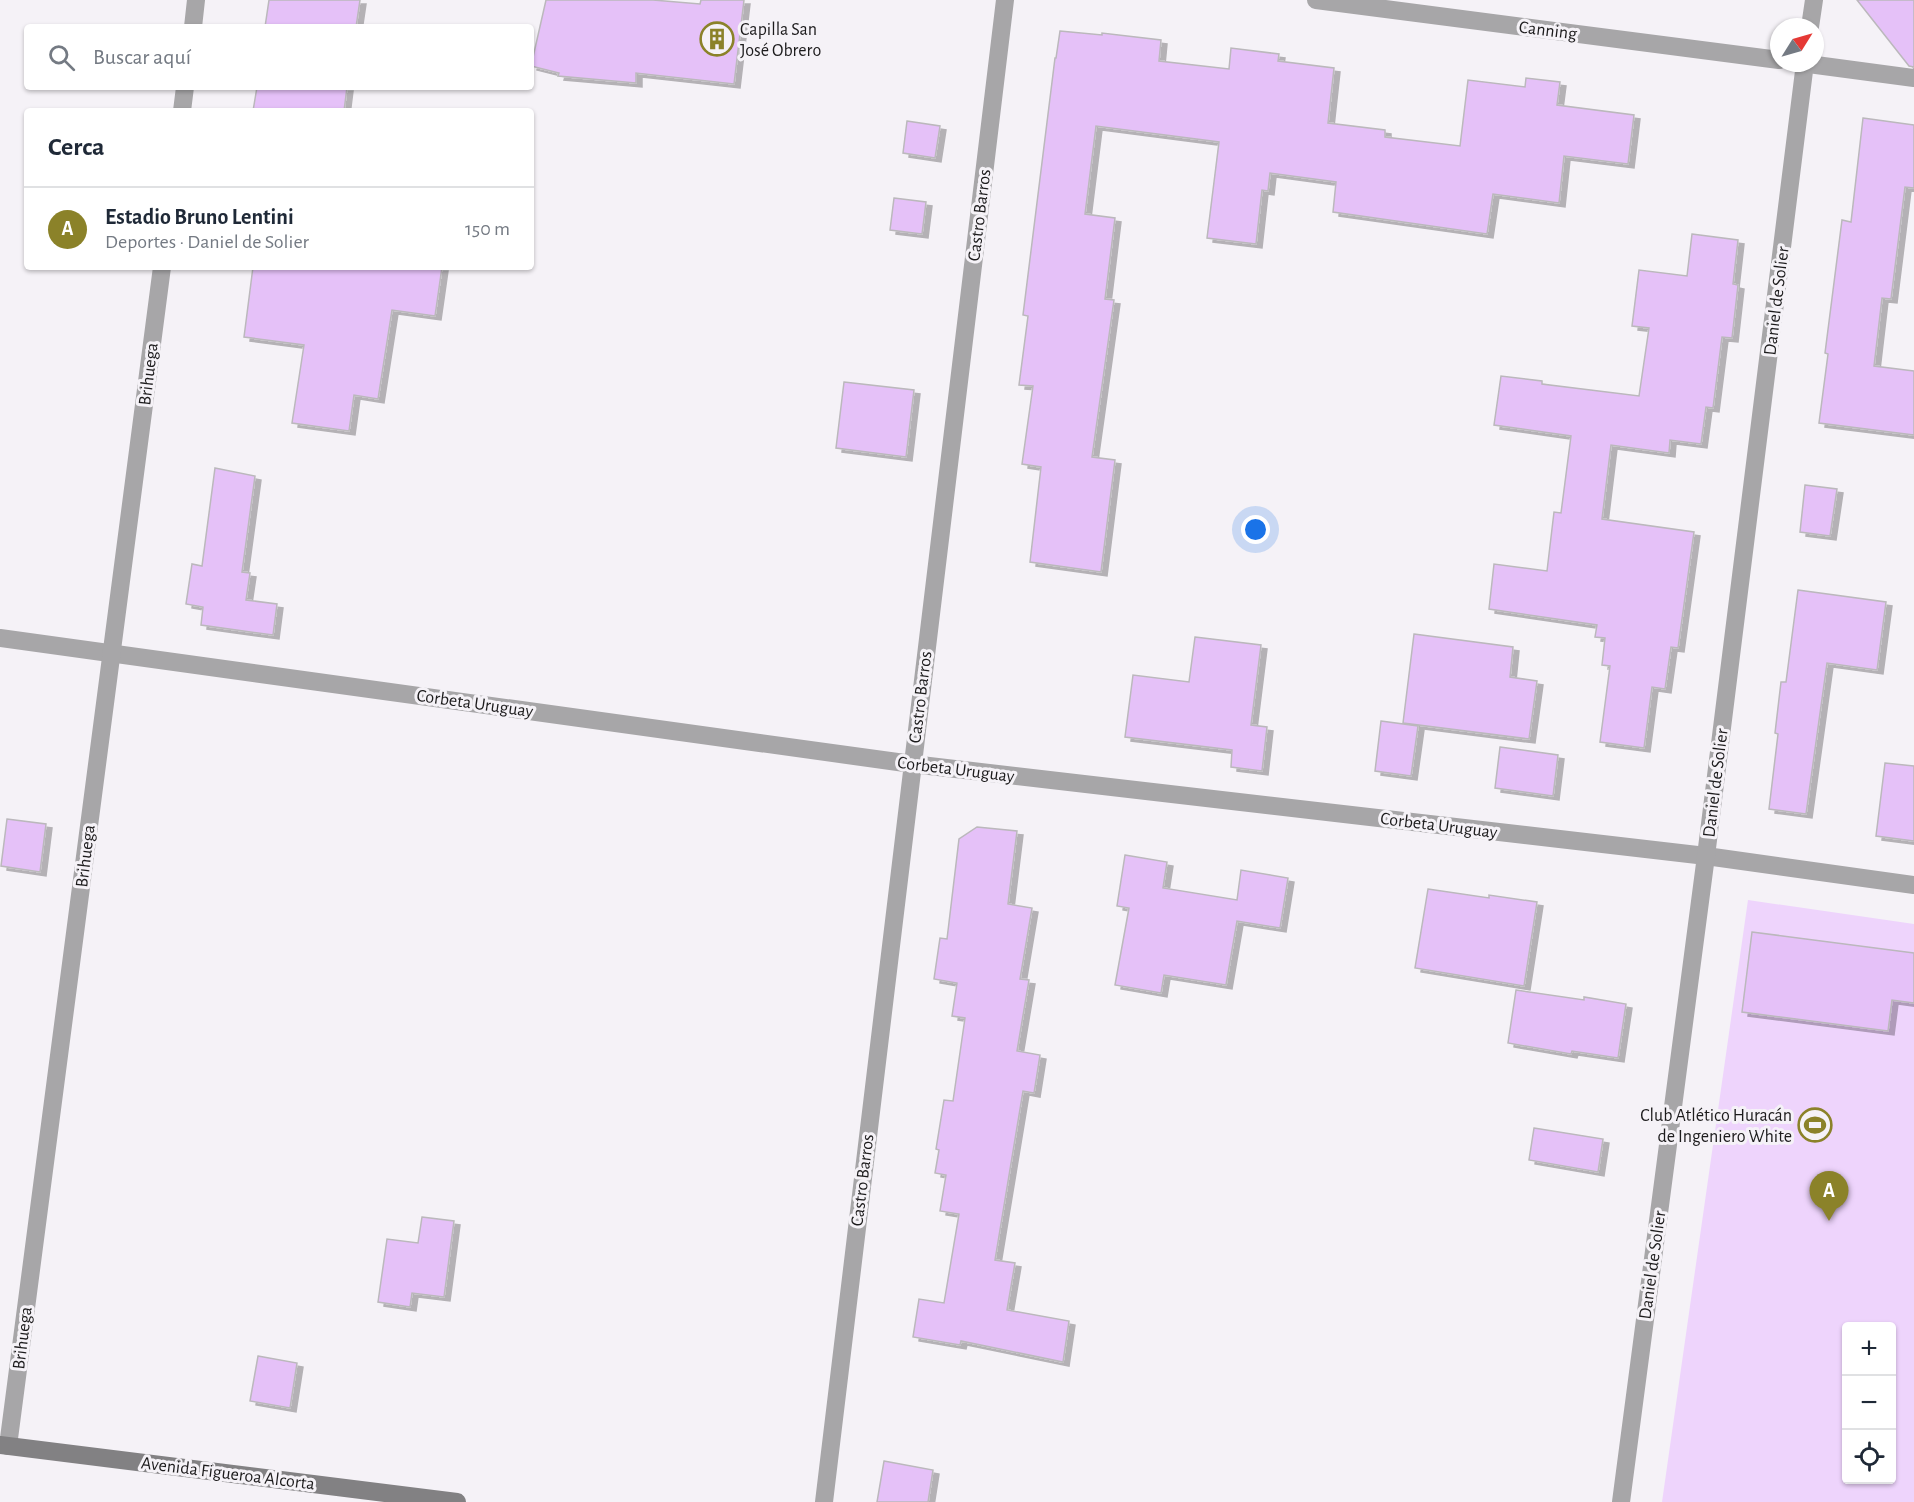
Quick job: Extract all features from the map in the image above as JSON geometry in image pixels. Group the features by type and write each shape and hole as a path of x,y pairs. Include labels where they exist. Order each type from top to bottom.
{"main road":[{"name":"Avenida Figueroa Alcorta","path":"4,1445 457,1502"}],"street":[{"path":"193,24 196,0"},
{"name":"Castro Barros","path":"824,1502 1005,0"},
{"name":"Canning","path":"1316,0 1770,59"},
{"path":"1811,18 1814,0"},
{"path":"1824,66 1914,78"},
{"name":"Daniel de Solier","path":"1621,1502 1706,856 1804,72"},
{"path":"182,108 185,90"},
{"name":"Brihuega","path":"4,1445 162,270"},
{"name":"Corbeta Uruguay","path":"0,638 912,764 1706,856 1914,885"}],"shaded area":[{"name":"Club Atlético Huracán de Ingeniero White","path":"1748,900 1914,924 1914,1502 1662,1502"}],"building":[{"path":"269,0 360,0 356,24 265,24"},
{"path":"546,0 653,0 700,4 701,0 744,0 734,84 636,73 636,83 558,76 559,73 534,67 534,53"},
{"path":"1857,0 1914,0 1914,67 1909,66"},
{"path":"1060,31 1161,40 1159,61 1229,69 1231,48 1279,54 1278,61 1334,68 1328,123 1385,130 1385,137 1460,146 1468,80 1525,87 1526,78 1560,82 1557,105 1634,115 1628,164 1564,156 1559,203 1493,194 1487,234 1333,212 1336,182 1270,173 1268,191 1262,190 1256,244 1207,238 1219,142 1096,126 1085,214 1115,218 1105,299 1114,300 1092,457 1115,460 1101,572 1030,562 1041,467 1022,464 1033,386 1019,385 1028,316 1023,315"},
{"path":"256,90 347,90 344,108 254,108"},
{"path":"1863,118 1914,125 1914,188 1905,187 1891,299 1882,298 1874,366 1914,371 1914,435 1819,423 1828,354 1825,353 1842,220 1851,222"},
{"path":"907,121 940,126 935,158 903,153"},
{"path":"894,198 926,202 922,234 890,230"},
{"path":"1692,234 1738,240 1733,284 1738,285 1732,338 1722,337 1713,408 1706,407 1701,444 1670,440 1669,453 1611,445 1602,519 1694,532 1678,648 1671,647 1665,689 1652,687 1644,748 1600,742 1610,666 1602,665 1605,638 1595,637 1597,625 1489,609 1494,564 1547,571 1554,512 1561,513 1571,436 1494,425 1501,376 1542,381 1542,384 1639,396 1649,328 1632,326 1639,270 1687,276"},
{"path":"253,270 442,270 435,316 392,310 378,399 354,395 349,431 292,423 304,345 244,337"},
{"path":"844,382 914,390 906,457 836,448"},
{"path":"215,468 255,476 242,572 250,573 246,600 277,604 273,635 201,625 203,607 186,604 192,564 202,566"},
{"path":"1805,485 1837,489 1830,536 1800,532"},
{"path":"1798,590 1886,602 1877,670 1827,663 1806,814 1769,809 1778,734 1775,733 1781,682 1786,682"},
{"path":"1414,634 1513,647 1510,677 1537,681 1529,739 1403,723"},
{"path":"1195,637 1261,645 1251,725 1267,727 1262,771 1231,767 1232,750 1125,737 1133,675 1189,682"},
{"path":"1381,721 1418,726 1411,776 1375,771"},
{"path":"1500,747 1558,755 1553,796 1495,788"},
{"path":"1885,763 1914,766 1914,841 1876,836"},
{"path":"7,819 46,824 40,872 1,866"},
{"path":"977,827 1017,831 1008,904 1032,908 1020,979 1029,980 1017,1051 1040,1055 1034,1093 1023,1091 995,1260 1015,1263 1007,1310 1069,1321 1063,1362 961,1341 960,1345 913,1337 919,1299 944,1303 959,1214 940,1211 946,1175 935,1173 939,1150 936,1149 944,1100 953,1101 965,1018 952,1016 957,983 934,979 940,938 947,939 959,839"},
{"path":"1125,855 1167,862 1163,888 1237,900 1241,870 1288,878 1280,928 1237,921 1226,985 1164,975 1161,993 1115,985 1129,908 1117,906"},
{"path":"1428,889 1537,902 1524,986 1415,968"},
{"path":"1752,932 1914,953 1914,1003 1892,1000 1888,1031 1742,1012"},
{"path":"1516,990 1626,1004 1618,1058 1572,1051 1571,1054 1508,1043"},
{"path":"1534,1128 1603,1139 1598,1172 1529,1160"},
{"path":"422,1217 454,1221 444,1297 412,1293 410,1307 378,1302 387,1239 418,1243"},
{"path":"258,1356 297,1363 290,1408 250,1401"},
{"path":"884,1461 933,1470 928,1502 877,1502"}],"place":[{"name":"Capilla San José Obrero","path":"717,39"},
{"name":"Club Atlético Huracán de Ingeniero White","path":"1815,1125"},
{"name":"Estadio Bruno Lentini","path":"1829,1221"}]}
